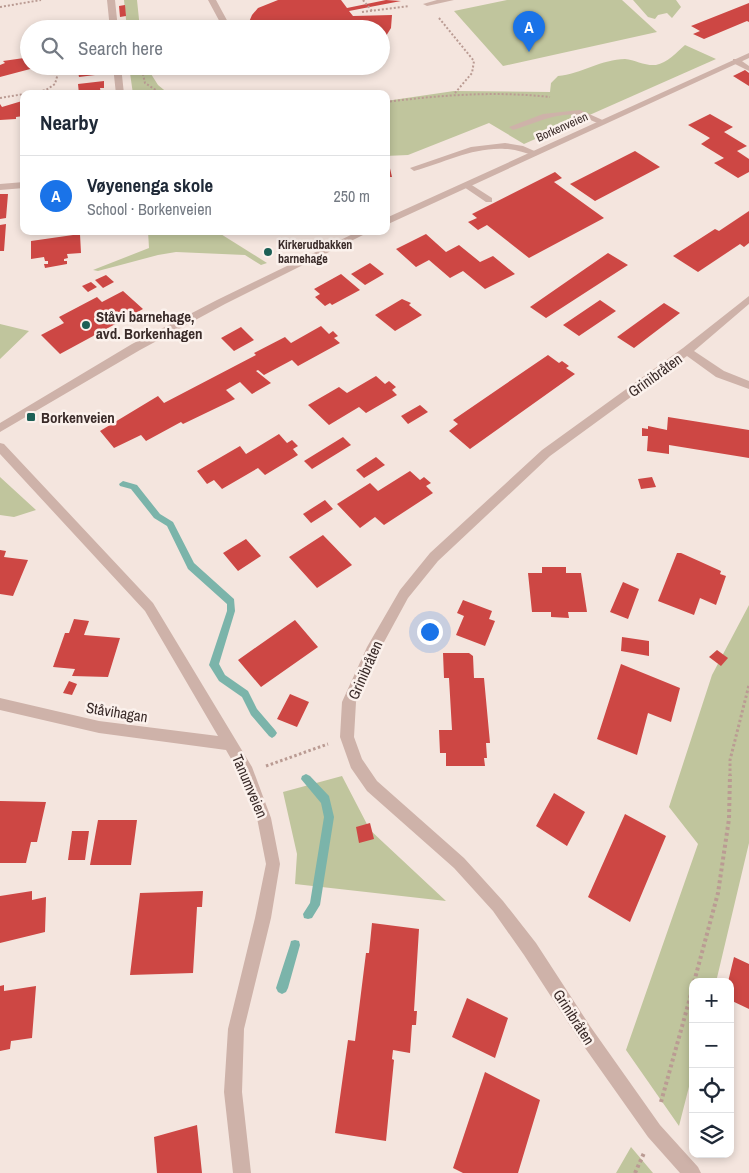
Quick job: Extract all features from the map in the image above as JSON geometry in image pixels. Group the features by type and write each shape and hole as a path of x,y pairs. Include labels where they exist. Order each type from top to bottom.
{"street":[{"path":"111,0 113,20"},
{"path":"212,0 223,20"},
{"path":"427,4 450,0"},
{"name":"Borkenveien","path":"390,220 749,55"},
{"path":"736,61 749,69"},
{"path":"118,75 120,90"},
{"path":"513,127 543,116 580,112 603,122"},
{"path":"414,168 490,145 521,146 535,153"},
{"path":"0,187 20,185"},
{"path":"467,185 489,200"},
{"path":"0,428 136,347 221,302 359,235"},
{"name":"Grinibråten","path":"692,1173 654,1131 584,1032 530,949 498,906 459,863 372,786 356,763 347,737 349,702 372,651 404,594 434,557 546,453 687,351 749,299"},
{"path":"687,351 720,374 749,385"},
{"name":"Tanumveien","path":"0,447 149,607 247,772 264,818 272,864 264,918 236,1029 233,1092 242,1173"},
{"name":"Ståvihagan","path":"0,704 99,727 231,744"}],"path":[{"path":"0,7 41,0"},
{"path":"363,0 372,10"},
{"path":"362,12 427,4 474,61 472,74 454,93"},
{"path":"45,90 58,82 59,75"},
{"path":"144,75 146,83 156,90"},
{"path":"390,101 454,93 511,93 550,97 580,112"},
{"path":"0,98 20,95"},
{"path":"695,978 718,894 729,819 730,760 749,686"},
{"path":"247,772 347,737"},
{"path":"635,1173 654,1131 689,1002"}],"green space":[{"path":"124,0 137,0 139,20 126,20"},
{"path":"507,0 622,0 657,32 503,66 454,11"},
{"path":"633,0 676,0 681,7 672,18 667,13 658,15 655,19 648,17"},
{"path":"685,45 716,59 524,144 489,123 408,155 390,156 390,100 454,91 550,92 551,83 558,76 616,60 625,59 648,65 656,65 668,60"},
{"path":"130,75 152,75 158,85 164,90 132,90"},
{"path":"148,235 222,235 267,263 261,265 245,255 176,252 98,271 93,270 149,248"},
{"path":"0,324 29,331 0,359"},
{"path":"0,477 36,510 14,517 0,515"},
{"path":"749,605 749,843 717,978 689,978 689,1087 679,1126 626,1050 698,844 669,807 712,675"},
{"path":"342,776 370,830 446,901 295,884 297,854 283,792"},
{"path":"631,1147 653,1173 616,1173"}],"building":[{"path":"278,0 341,0 347,8 386,0 401,1 349,11 353,16 392,15 390,30 390,20 250,20 258,8"},
{"path":"749,3 749,22 747,21 704,39 693,34 700,31 691,26"},
{"path":"125,5 126,16 120,17 119,6"},
{"path":"20,59 20,72 0,77 0,65 5,63 3,61"},
{"path":"745,70 749,73 749,86 733,76"},
{"path":"79,75 95,75 79,77"},
{"path":"104,81 104,88 100,88 100,90 79,90 78,84"},
{"path":"20,102 20,116 16,117 16,119 0,120 0,104 2,107"},
{"path":"710,114 733,127 724,132 747,146 737,151 749,159 749,172 738,178 714,163 724,158 701,144 710,138 688,125"},
{"path":"635,151 660,167 595,201 570,184"},
{"path":"555,172 562,178 554,182 604,218 529,258 487,225 478,230 468,222 477,218 472,214"},
{"path":"0,194 8,194 6,218 0,219"},
{"path":"749,211 749,243 744,247 740,244 698,272 673,256 715,229 719,231"},
{"path":"6,224 4,251 0,251 0,225"},
{"path":"426,234 446,252 459,245 480,262 493,256 515,274 485,289 463,271 450,278 429,260 416,267 396,249"},
{"path":"80,235 81,253 67,254 68,258 64,259 64,261 67,261 67,264 45,268 44,264 48,264 48,261 45,261 44,257 31,259 31,241"},
{"path":"608,253 628,265 546,318 530,307"},
{"path":"370,263 384,274 365,285 351,274"},
{"path":"341,274 360,290 332,305 330,303 325,306 315,297 320,294 314,289"},
{"path":"106,275 114,282 103,288 95,280"},
{"path":"91,282 97,287 88,292 82,286"},
{"path":"123,291 143,309 60,354 41,335 64,323 59,317 97,297 102,302"},
{"path":"402,299 411,303 409,305 422,315 395,331 375,315"},
{"path":"600,300 616,311 579,336 563,325"},
{"path":"664,303 680,313 634,348 617,337"},
{"path":"321,326 329,334 333,331 338,336 334,338 340,343 298,366 292,360 264,375 258,370 256,371 271,383 252,394 240,382 226,390 235,399 183,424 181,422 146,441 141,435 114,448 100,431 158,396 164,403 256,355 254,353 285,337 291,343"},
{"path":"241,327 254,340 234,351 221,338"},
{"path":"548,355 559,363 562,361 569,366 566,368 575,374 470,449 449,431 458,424 453,420"},
{"path":"376,376 385,384 389,381 396,387 392,390 397,395 366,413 359,407 329,425 308,405 339,387 347,393"},
{"path":"420,405 428,412 408,424 401,416"},
{"path":"668,417 749,430 749,458 669,445 669,454 647,451 648,436 642,436 642,428 648,429 648,426 667,430"},
{"path":"279,434 287,443 292,440 298,446 293,449 298,455 265,475 258,468 222,489 214,480 207,484 197,471 240,446 246,454"},
{"path":"343,437 351,445 312,469 304,461"},
{"path":"376,457 385,465 364,478 356,470"},
{"path":"410,471 420,480 424,477 431,483 426,486 433,493 384,525 375,517 360,528 337,504 370,483 378,491"},
{"path":"652,477 656,487 641,489 638,479"},
{"path":"325,500 333,509 311,523 303,514"},
{"path":"323,535 352,565 317,588 289,557"},
{"path":"246,539 261,556 238,571 223,553"},
{"path":"0,550 6,551 4,557 28,560 13,596 0,594"},
{"path":"677,553 681,553 721,571 720,574 726,576 716,605 700,598 694,615 658,601"},
{"path":"542,567 566,567 566,573 581,573 587,612 568,612 569,618 551,617 551,612 532,612 528,573 542,573"},
{"path":"623,582 639,589 628,619 610,612"},
{"path":"463,600 492,611 489,619 495,621 485,646 456,635 464,616 457,613"},
{"path":"74,619 89,621 84,635 120,638 108,677 72,676 75,669 53,667 65,633 69,633"},
{"path":"295,620 318,647 261,687 238,660"},
{"path":"622,637 649,641 649,656 621,651"},
{"path":"717,650 728,658 721,666 709,657"},
{"path":"443,653 469,653 473,656 474,678 484,678 490,743 486,743 487,758 484,758 485,766 446,766 446,753 440,753 439,730 452,730 449,678 444,678"},
{"path":"621,664 680,688 671,722 648,713 637,755 597,739"},
{"path":"69,681 77,684 72,695 63,693"},
{"path":"290,694 309,702 297,727 277,719"},
{"path":"554,793 585,812 567,846 536,826"},
{"path":"0,801 46,802 37,842 31,842 26,863 0,863"},
{"path":"625,814 666,836 630,922 588,897"},
{"path":"98,820 137,820 131,865 90,865"},
{"path":"370,823 374,839 359,843 356,827"},
{"path":"72,831 89,831 85,860 68,860"},
{"path":"32,891 32,900 46,897 45,932 0,943 0,896"},
{"path":"203,891 202,907 197,907 193,973 130,975 140,893"},
{"path":"372,923 419,929 414,1011 417,1011 416,1025 412,1025 410,1053 393,1050 392,1059 394,1060 386,1141 335,1133 348,1040 355,1041 366,953 369,953"},
{"path":"734,957 749,964 749,1009 734,1002 734,978 729,978"},
{"path":"4,985 4,991 36,986 32,1038 11,1041 10,1049 0,1051 0,986"},
{"path":"467,998 508,1018 495,1058 452,1037"},
{"path":"485,1072 540,1100 518,1173 463,1173 453,1168"},
{"path":"197,1125 202,1173 157,1173 154,1137"}],"waterway":[{"path":"123,484 134,487 157,516 170,524 191,566 231,602 231,611 214,665 222,678 245,694 254,712 272,733"},
{"path":"306,779 325,800 329,817 315,905 308,914"},
{"path":"282,988 295,945"}],"place":[{"name":"Vøyenenga skole","path":"529,52"},
{"name":"Kirkerudbakken barnehage","path":"268,252"},
{"name":"Ståvi barnehage, avd. Borkenhagen","path":"86,325"},
{"name":"Borkenveien","path":"31,417"}]}
